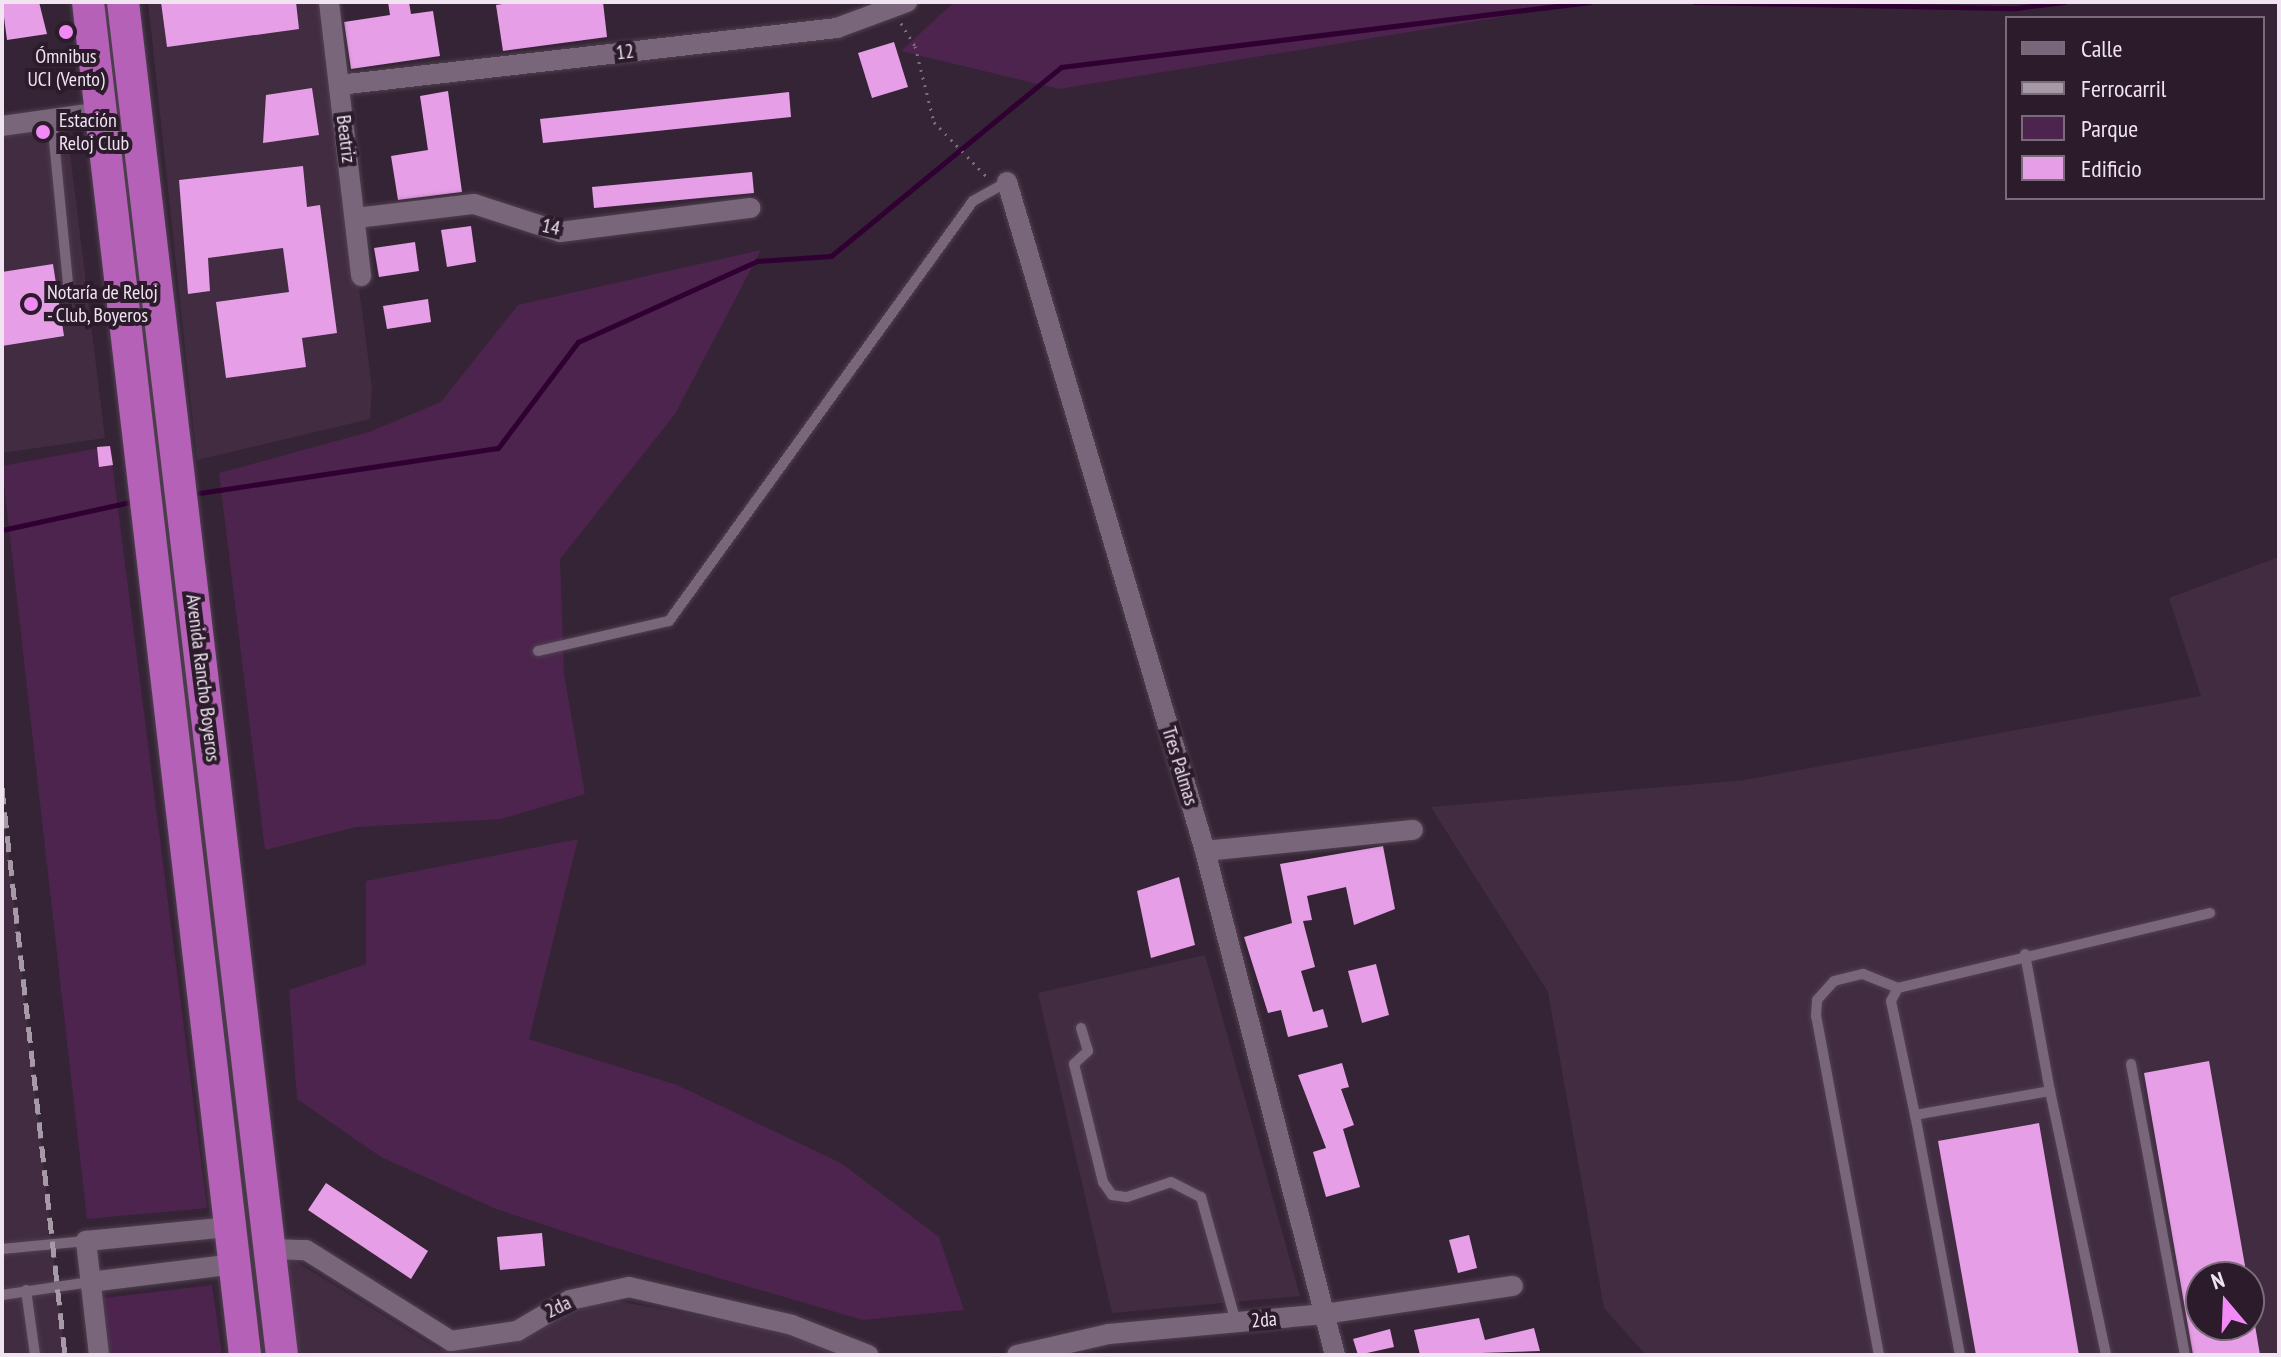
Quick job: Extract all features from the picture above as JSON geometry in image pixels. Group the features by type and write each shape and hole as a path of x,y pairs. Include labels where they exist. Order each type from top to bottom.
{"highway":[{"name":"Avenida Rancho Boyeros","path":"88,2 245,1355"},
{"name":"Avenida Rancho Boyeros","path":"123,2 282,1355"}],"street":[{"name":"Beatriz","path":"329,2 361,276"},
{"name":"12","path":"339,85 837,28 900,6"},
{"path":"2,126 101,112"},
{"name":"Tres Palmas","path":"1002,185 1205,851 1335,1355"},
{"name":"14","path":"356,218 474,204 560,232 750,208"},
{"path":"1205,851 1413,830"},
{"path":"99,1355 86,1241 230,1227"},
{"name":"2da","path":"271,1249 306,1250 451,1341 517,1331 570,1300 629,1287 792,1325 868,1355"},
{"path":"90,1282 235,1264"},
{"name":"2da","path":"1017,1355 1109,1334 1325,1314 1513,1286"}],"lane":[{"path":"52,120 68,284"},
{"path":"538,651 669,621 973,201 1002,185"},
{"path":"1879,1355 1816,1016 1817,1000 1834,981 1863,974 1898,988 2025,954 2210,913"},
{"path":"2025,954 2050,1091 2106,1355"},
{"path":"1898,988 1891,1001 1960,1355"},
{"path":"1081,1028 1088,1051 1074,1064 1103,1182 1112,1195 1127,1197 1171,1182 1201,1197 1236,1322"},
{"path":"2131,1064 2185,1355"},
{"path":"1915,1115 2050,1091"},
{"path":"2,1249 86,1241"},
{"path":"2,1295 90,1282"},
{"path":"26,1290 35,1355"}],"path":[{"path":"900,6 915,46 934,122 969,158 1002,185"}],"shaded area":[{"path":"148,2 322,2 372,388 370,419 197,460"},
{"path":"67,129 105,438 2,453 2,135"},
{"path":"2279,557 2279,1355 1646,1355 1604,1308 1548,992 1431,807 1745,780 2201,696 2169,598"},
{"path":"2,794 52,1243 65,1355 2,1355"},
{"path":"1205,955 1300,1296 1112,1313 1038,993"},
{"path":"284,1254 439,1350 610,1300 799,1333 859,1355 298,1355"}],"green space":[{"path":"954,2 1594,2 1059,89 901,51"},
{"path":"761,250 675,414 560,559 564,674 585,794 501,819 356,827 265,850 219,473 369,432 441,402 518,305"},
{"path":"110,446 207,1208 87,1219 2,466"},
{"path":"578,839 529,1039 677,1085 841,1163 939,1237 964,1310 863,1320 609,1246 496,1209 381,1157 297,1099 289,990 366,964 366,881"},
{"path":"212,1285 222,1355 103,1355 96,1299"}],"building":[{"path":"2,2 39,2 47,34 7,40"},
{"path":"161,2 296,2 299,29 167,47"},
{"path":"388,2 409,2 411,14 433,11 440,56 351,69 344,22 390,15"},
{"path":"515,2 603,2 607,37 503,51 496,5"},
{"path":"894,42 908,87 872,98 858,53"},
{"path":"312,88 319,135 263,143 266,95"},
{"path":"448,91 462,192 398,200 391,156 428,150 420,96"},
{"path":"789,92 791,117 543,143 540,119"},
{"path":"303,166 307,207 320,205 337,333 302,338 306,367 226,378 216,302 289,292 283,248 208,258 210,291 188,294 179,180"},
{"path":"752,172 754,193 594,208 592,187"},
{"path":"471,226 476,262 447,267 441,230"},
{"path":"415,242 419,271 379,277 374,248"},
{"name":"Notaría de Reloj - Club, Boyeros","path":"53,264 64,336 2,346 2,272"},
{"path":"428,299 431,322 387,329 383,306"},
{"path":"110,446 113,465 99,467 97,447"},
{"path":"1383,846 1395,909 1354,925 1346,887 1307,896 1312,920 1303,921 1315,967 1301,971 1313,1012 1323,1009 1328,1027 1288,1037 1281,1010 1268,1013 1244,937 1292,923 1280,864"},
{"path":"1179,877 1195,945 1151,958 1137,891"},
{"path":"1376,964 1389,1015 1362,1023 1348,971"},
{"path":"2209,1061 2244,1261 2185,1261 2185,1309 2144,1073"},
{"path":"1342,1063 1349,1087 1341,1089 1354,1125 1343,1129 1360,1187 1326,1197 1313,1152 1326,1148 1298,1075"},
{"path":"2039,1123 2079,1355 1976,1355 1938,1141"},
{"path":"326,1183 428,1251 411,1279 308,1210"},
{"path":"542,1233 545,1266 500,1270 497,1237"},
{"path":"1469,1235 1477,1268 1458,1273 1449,1240"},
{"path":"1479,1318 1485,1340 1534,1328 1540,1351 1420,1355 1414,1330"},
{"path":"1390,1329 1394,1347 1358,1355 1353,1339"},
{"path":"2191,1341 2258,1341 2260,1355 2193,1355"}],"waterway":[{"path":"193,494 498,448 578,342 757,261 831,256 1061,67 1590,2"},
{"path":"1694,2 2016,8 2065,2"},
{"path":"2,530 135,501"}],"railway":[{"path":"2,788 65,1355"}],"place":[{"name":"Ómnibus UCI (Vento)","path":"66,32"},
{"name":"Estación Reloj Club","path":"43,132"},
{"name":"Notaría de Reloj - Club, Boyeros","path":"31,304"}]}
